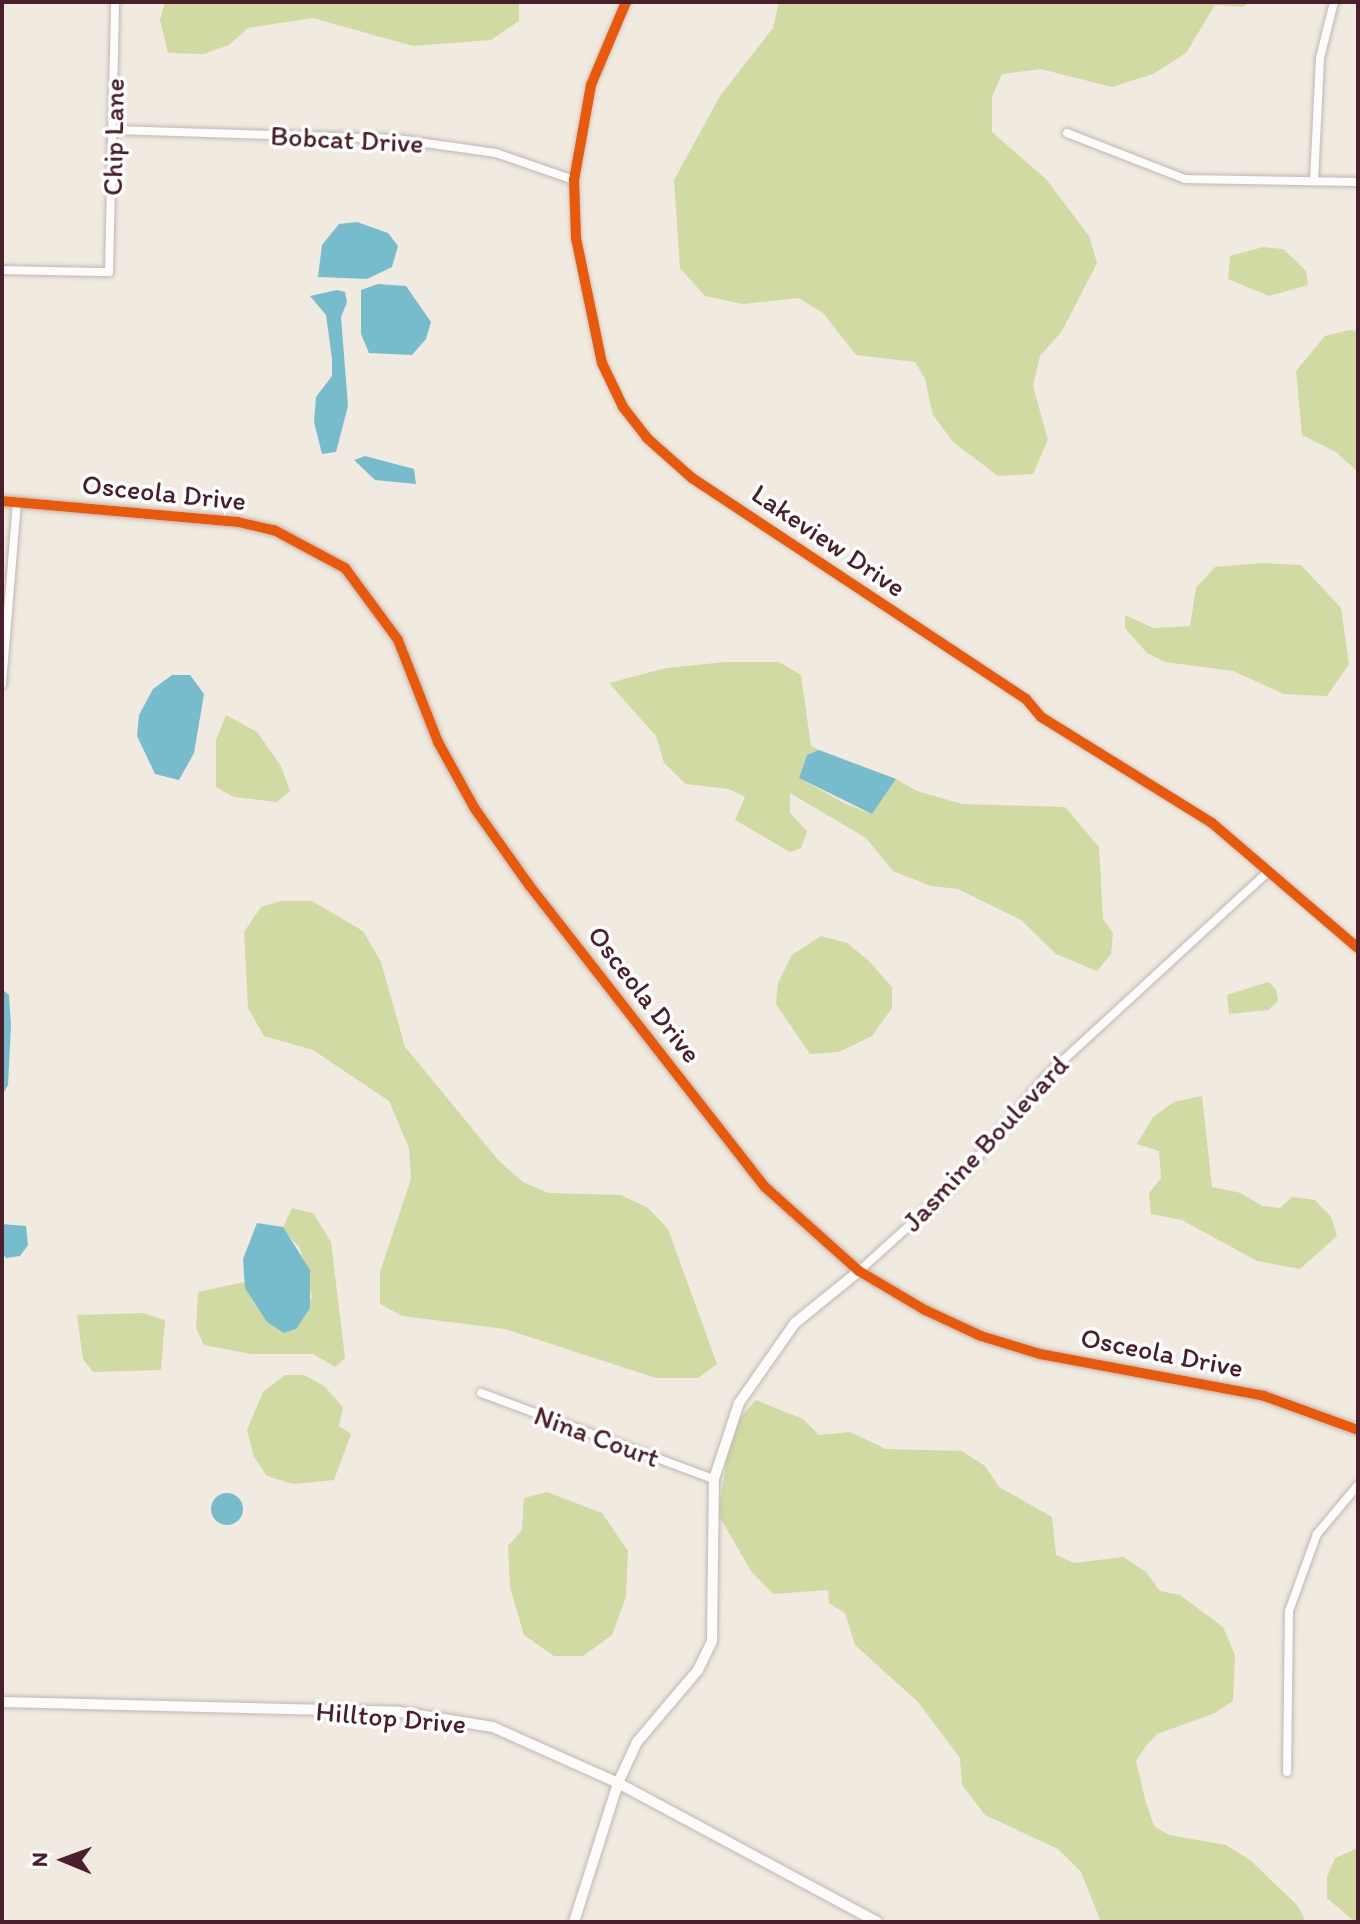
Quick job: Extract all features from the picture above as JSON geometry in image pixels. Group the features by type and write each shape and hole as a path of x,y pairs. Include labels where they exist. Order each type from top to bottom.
{"street":[{"name":"Chip Lane","path":"2,270 109,272 115,2"},
{"name":"Lakeview Drive","path":"626,2 591,85 574,180 576,238 602,363 623,407 647,438 692,478 1026,699 1041,717 1212,823 1358,948"},
{"path":"1314,181 1320,58 1334,2"},
{"name":"Bobcat Drive","path":"114,130 397,139 496,153 574,180"},
{"path":"1067,133 1185,179 1358,182"},
{"name":"Osceola Drive","path":"2,501 238,522 274,530 345,568 398,640 438,742 475,809 529,885 765,1187 859,1271 981,1336 1040,1354 1264,1396 1358,1430"},
{"path":"2,684 17,502"},
{"name":"Jasmine Boulevard","path":"574,1922 618,1783 637,1742 698,1670 712,1641 714,1479 739,1403 768,1356 795,1323 859,1271 953,1186 1047,1075 1268,872"},
{"name":"Nina Court","path":"481,1393 714,1479"},
{"path":"1287,1772 1289,1611 1317,1534 1358,1485"},
{"name":"Hilltop Drive","path":"2,1702 441,1716 493,1727 618,1783 877,1922"}],"green space":[{"path":"165,2 519,2 519,21 491,40 413,46 313,18 248,28 229,45 204,54 168,53 160,20"},
{"path":"779,2 1250,2 1243,7 1215,5 1186,53 1153,74 1112,87 1041,69 1002,74 992,97 992,132 1046,179 1089,236 1097,263 1062,331 1040,356 1033,386 1048,440 1033,474 998,476 953,442 933,415 925,379 915,362 856,355 823,313 799,298 743,304 705,296 680,268 674,180 720,96 773,28"},
{"path":"1263,247 1283,249 1306,271 1308,285 1269,296 1228,279 1230,256"},
{"path":"1358,331 1358,472 1336,452 1302,435 1296,371 1325,336"},
{"path":"1262,563 1301,565 1341,608 1349,664 1327,696 1284,694 1233,671 1165,662 1147,653 1125,628 1125,615 1153,628 1190,626 1196,588 1215,567"},
{"path":"726,662 779,662 801,675 811,746 819,750 807,755 799,778 846,804 872,814 896,779 917,791 962,804 1065,807 1099,847 1103,919 1113,933 1111,954 1097,971 1056,954 1021,920 958,889 931,886 893,871 866,838 790,793 790,813 807,831 801,848 790,852 735,820 745,797 729,789 686,784 664,763 656,736 609,683 666,668"},
{"path":"226,715 257,732 281,766 290,791 277,802 234,797 216,787 216,740"},
{"path":"281,901 312,901 363,931 381,962 405,1047 499,1161 523,1182 548,1193 621,1195 648,1208 668,1229 717,1364 698,1378 656,1378 505,1329 402,1316 380,1304 380,1272 411,1179 409,1148 389,1101 313,1050 264,1036 248,1008 244,932 261,907"},
{"path":"821,936 847,943 870,962 892,987 892,1008 872,1036 839,1052 810,1054 776,1004 778,983 792,955"},
{"path":"1268,982 1276,989 1278,1001 1268,1010 1229,1014 1227,995"},
{"path":"1202,1096 1212,1187 1241,1193 1262,1206 1280,1208 1292,1197 1315,1200 1331,1217 1337,1236 1300,1269 1257,1261 1182,1220 1151,1214 1149,1193 1161,1178 1159,1151 1137,1144 1153,1117 1174,1102"},
{"path":"292,1208 313,1213 331,1242 345,1358 335,1367 313,1354 251,1354 204,1345 196,1328 198,1292 244,1282 255,1305 296,1328 312,1297 300,1248 282,1229"},
{"path":"143,1313 165,1320 161,1370 93,1372 83,1359 77,1315"},
{"path":"285,1375 304,1375 324,1386 343,1407 339,1426 351,1434 334,1480 293,1484 267,1476 254,1457 247,1430 263,1392"},
{"path":"756,1400 803,1419 819,1435 850,1432 886,1449 962,1451 985,1466 999,1487 1052,1517 1056,1555 1074,1563 1123,1557 1146,1572 1160,1591 1180,1595 1223,1627 1235,1655 1233,1701 1215,1713 1157,1734 1145,1747 1136,1761 1146,1803 1154,1826 1169,1835 1226,1845 1250,1860 1297,1905 1306,1922 1101,1922 1081,1872 1058,1849 985,1815 962,1785 960,1758 918,1702 855,1645 845,1613 829,1603 828,1590 773,1594 751,1571 718,1514 729,1447 739,1419"},
{"path":"547,1492 602,1513 628,1551 626,1597 612,1635 583,1656 554,1656 524,1635 510,1587 508,1546 522,1530 524,1498"},
{"path":"1358,1848 1358,1922 1355,1922 1327,1898 1327,1877 1335,1858"}],"water":[{"path":"357,222 388,233 398,246 392,267 367,279 318,277 322,245 339,224"},
{"path":"378,284 406,286 431,322 426,339 412,355 369,353 361,334 361,290"},
{"path":"337,290 345,292 347,302 341,317 348,406 336,452 322,454 314,422 316,397 332,376 332,359 326,315 310,296"},
{"path":"365,456 414,469 416,484 375,480 354,460"},
{"path":"172,675 190,675 204,694 194,753 179,780 155,774 137,736 139,715 153,689"},
{"path":"819,750 896,779 872,814 799,778 807,755"},
{"path":"2,989 9,995 11,1026 8,1085 2,1095"},
{"path":"257,1223 283,1227 310,1270 310,1308 296,1329 284,1333 267,1322 245,1288 243,1259"},
{"path":"2,1224 26,1226 28,1245 20,1256 6,1258 2,1252"},
{"path":"227,1493 238,1498 243,1509 238,1520 227,1525 216,1520 211,1509 216,1498"}],"cycle path":[{"path":"626,2 591,85 574,180 576,238 602,363 623,407 647,438 692,478 1026,699 1041,717 1212,823 1358,948"},
{"path":"2,501 238,522 274,530 345,568 398,640 438,742 475,809 529,885 765,1187 859,1271 925,1310 981,1336 1040,1354 1264,1396 1358,1430"}]}
